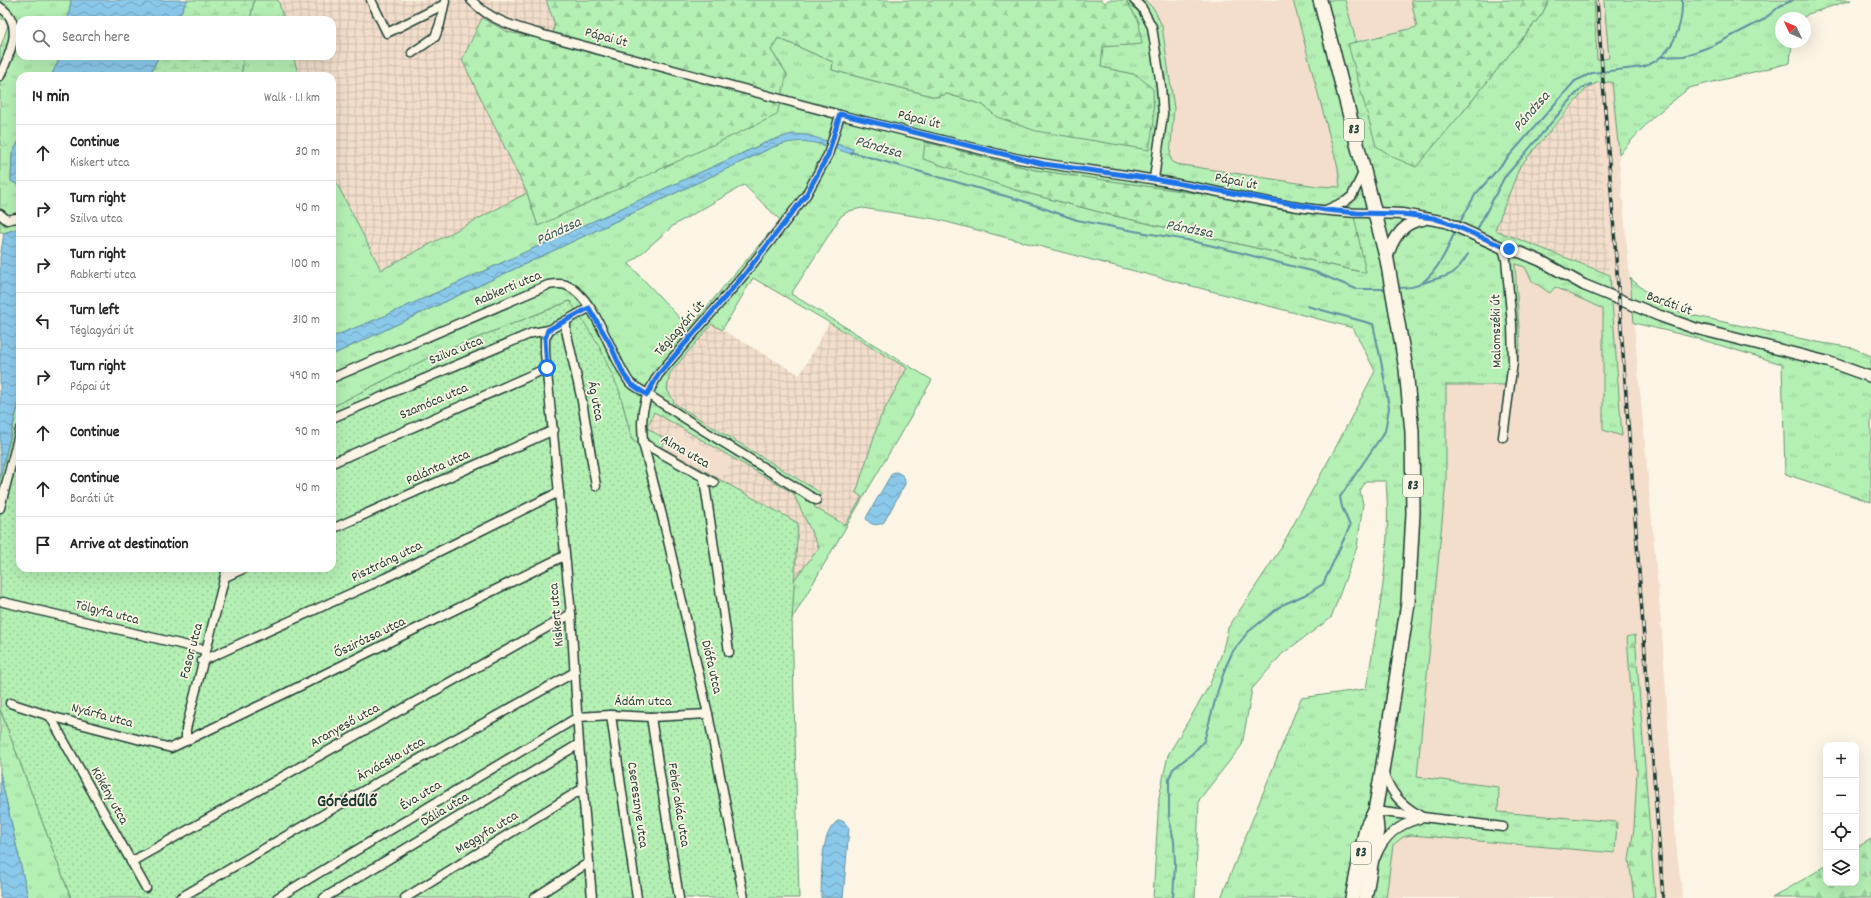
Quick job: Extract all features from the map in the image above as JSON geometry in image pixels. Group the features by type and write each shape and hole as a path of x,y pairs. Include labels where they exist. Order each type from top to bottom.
{"main road":[{"name":"83","path":"1320,0 1387,263 1396,305 1406,369 1411,419 1413,513 1408,603 1382,771 1374,810 1366,828 1352,898"},
{"name":"83","path":"1365,898 1377,830 1374,810"}],"street":[{"path":"371,0 388,33 444,2"},
{"name":"Pápai út","path":"471,0 478,8 493,18 511,25 840,114 1044,164 1154,179 1326,210 1375,213"},
{"path":"1134,0 1142,8 1152,27 1160,86 1163,114 1154,179"},
{"path":"412,53 434,37 440,24 444,2"},
{"path":"1,7 10,17 14,39 10,55 1,72"},
{"name":"Téglagyári út","path":"647,395 658,375 744,275 806,195 828,155 840,114"},
{"path":"1326,210 1346,201 1352,196 1364,171"},
{"name":"Baráti út","path":"1375,213 1433,218 1446,222 1503,248 1522,253 1541,261 1589,287 1660,316 1694,328 1828,362 1871,377"},
{"path":"0,214 4,220 16,220"},
{"path":"1387,263 1392,243 1402,229 1410,223 1418,220 1433,218"},
{"name":"Malomszéki út","path":"1503,248 1506,259 1512,324 1513,362 1503,437"},
{"name":"Rabkerti utca","path":"336,376 548,285 556,283 565,284 578,293 589,308 609,342 624,375 630,383 647,395"},
{"name":"Szilva utca","path":"336,416 532,333 548,330 589,308"},
{"name":"Ág utca","path":"566,321 566,330 582,401 596,486"},
{"name":"Kiskert utca","path":"548,330 545,339 547,368 554,430 564,556 571,614 582,790 592,898"},
{"name":"Szamóca utca","path":"336,461 547,368"},
{"path":"643,443 642,424 647,395 816,500"},
{"name":"Palánta utca","path":"336,527 554,430"},
{"name":"Alma utca","path":"643,443 714,484"},
{"name":"Diófa utca","path":"643,443 664,523 708,714 744,898"},
{"path":"0,508 16,446"},
{"path":"704,478 729,652"},
{"name":"Pisztráng utca","path":"202,661 385,578 559,492"},
{"name":"Őszirózsa utca","path":"186,741 564,556"},
{"name":"Fasor utca","path":"186,741 186,729 202,661 226,572"},
{"path":"225,577 236,572"},
{"name":"Tölgyfa utca","path":"3,602 205,650"},
{"name":"Aranyeső utca","path":"131,862 571,614"},
{"name":"Árvácska utca","path":"180,898 387,777 575,672"},
{"name":"Nyárfa utca","path":"10,703 50,716 171,748 186,741"},
{"name":"Ádám utca","path":"578,717 611,715 651,717 708,714"},
{"name":"Cseresznye utca","path":"611,715 637,898"},
{"name":"Kökény utca","path":"50,716 146,888"},
{"name":"Éva utca","path":"277,898 578,717"},
{"name":"Fehér akác utca","path":"651,717 679,898"},
{"name":"Dália utca","path":"324,898 579,744"},
{"path":"1382,771 1390,790 1400,802 1423,818"},
{"name":"Meggyfa utca","path":"405,898 582,790"},
{"path":"1374,810 1423,818 1503,827"},
{"path":"1369,879 1378,851 1389,835 1406,822 1423,818"},
{"path":"534,898 588,863"}],"shaded area":[{"path":"278,0 546,0 554,22 553,42 508,32 482,18 462,60 527,193 381,270 336,182 336,72 298,72 294,60 336,60 336,16 283,16"},
{"path":"1145,0 1293,0 1338,168 1340,187 1317,186 1176,164 1172,162 1170,156 1174,108"},
{"path":"1345,0 1411,0 1417,27 1356,41"},
{"path":"1594,0 1604,0 1609,58 1597,60"},
{"path":"1612,82 1662,632 1677,854 1683,898 1386,898 1393,845 1403,837 1411,835 1615,853 1617,822 1498,812 1499,787 1417,778 1446,481 1446,385 1514,385 1520,345 1515,264 1526,267 1532,281 1550,292 1555,287 1604,309 1603,429 1622,436 1596,83"},
{"path":"1596,83 1610,275 1495,230 1520,166 1586,89"},
{"path":"829,323 907,368 880,418 856,494 862,497 845,525 814,507 821,492 675,404 667,389 670,373 712,324 800,375"},
{"path":"654,411 793,493 819,548 794,580 798,523 661,447 665,439 647,429","holes":["675,430 732,461 722,478 665,447"]},
{"path":"675,430 732,461 722,479 665,447"}],"green space":[{"path":"0,0 71,0 69,16 16,16 16,60 59,60 53,72 16,72 16,146 12,154 11,181 16,184 16,230 5,232 0,232 0,49 9,22 0,18"},
{"path":"187,0 254,0 251,16 179,16"},
{"path":"254,0 278,0 283,16 251,16"},
{"path":"546,0 1102,0 1105,3 1108,0 1126,0 1139,22 1142,44 1103,47 1101,67 1137,75 1153,89 1154,121 1149,150 1036,131 997,117 983,105 964,99 947,94 936,97 832,70 833,62 778,38 771,50 787,74 777,115 538,226 527,193 462,60 482,18 508,32 553,41 554,22"},
{"path":"1126,0 1145,0 1154,9 1162,26 1174,108 1170,156 1172,162 1176,164 1317,186 1340,187 1338,168 1293,0 1345,0 1356,41 1348,45 1462,113 1542,14 1549,0 1594,0 1597,60 1609,58 1604,0 1851,0 1811,13 1775,12 1775,48 1791,48 1790,63 1689,88 1653,117 1619,154 1612,82 1596,83 1586,89 1520,166 1495,230 1610,275 1622,436 1603,430 1603,309 1555,287 1550,293 1532,281 1525,267 1515,264 1520,345 1514,385 1446,385 1446,481 1417,777 1499,787 1498,812 1617,822 1615,853 1411,835 1403,837 1393,845 1386,898 1221,898 1301,698 1366,689 1383,585 1387,533 1387,507 1386,481 1366,481 1360,491 1363,504 1357,547 1331,618 1282,654 1252,689 1242,745 1199,800 1195,898 1153,898 1159,797 1168,755 1209,686 1222,653 1228,628 1279,551 1338,443 1375,371 1353,328 935,219 862,208 849,211 841,216 791,294 932,380 792,619 794,580 819,548 793,493 654,412 647,428 665,439 658,455 632,440 619,390 570,301 434,355 336,405 336,353 773,147 795,140 810,141 807,135 778,138 767,142 385,316 336,335 336,182 381,270 527,193 538,226 787,74 771,50 778,38 833,62 832,70 936,97 947,94 983,105 997,117 1137,75 1101,67 1102,47 1139,22","holes":["925,142 1035,170 1222,198 1366,273 1111,215 1015,190","744,185 780,220 689,328 629,264 674,225","753,278 907,368 880,418 856,493 862,497 845,525 814,507 821,493 675,404 667,389 670,373 712,324 722,330"]},
{"path":"1411,0 1549,0 1542,14 1416,167 1395,158 1376,146 1348,44 1417,27"},
{"path":"157,60 243,60 242,72 151,72"},
{"path":"243,60 294,60 298,72 242,72"},
{"path":"925,142 1035,170 1354,216 1366,273 1111,215 1015,190 923,159"},
{"path":"1630,278 1662,305 1682,313 1817,342 1853,348 1871,356 1871,502 1785,474 1782,364 1696,338 1634,323"},
{"path":"570,301 598,344 619,390 632,440 658,455 661,447 798,523 792,619 799,898 71,898 0,709 0,478 16,414 16,572 336,572 336,405 434,355"},
{"path":"1635,635 1655,898 1634,898 1629,860 1634,828 1637,772 1627,637"},
{"path":"0,709 71,898 28,898 0,773"},
{"path":"1871,839 1871,898 1772,898 1823,868 1823,886 1859,886 1859,846"}],"water":[{"path":"71,0 187,0 179,16 69,16"},
{"path":"59,60 157,60 151,72 53,72"},
{"path":"792,134 807,135 853,149 852,154 822,145 804,142 785,143 773,147 336,353 336,335 385,316 767,142"},
{"path":"16,146 16,184 11,181 12,154"},
{"path":"16,229 16,414 0,478 0,258 4,233"},
{"path":"896,472 903,476 905,479 905,484 884,522 877,525 872,524 866,518 892,473"},
{"path":"0,773 28,898 0,898"},
{"path":"840,820 849,828 843,898 821,898 822,867 825,843 828,833 833,825"}],"waterway":[{"name":"Pándzsa","path":"1459,224 1475,195 1575,81 1592,73 1643,67 1653,62 1668,49 1678,31 1682,11 1682,0"},
{"path":"1662,57 1684,56 1712,46 1763,20 1780,6 1793,0"},
{"name":"Pándzsa","path":"1478,228 1504,178 1575,95 1582,88 1591,84"},
{"name":"Pándzsa","path":"851,152 1023,201 1077,220 1187,240 1222,248 1315,272 1356,289 1387,289"},
{"name":"Pándzsa","path":"1398,288 1417,285 1428,278 1438,265 1450,244 1456,229"},
{"name":"Pándzsa","path":"1423,283 1449,275 1458,269 1468,254"},
{"path":"1173,898 1175,865 1174,841 1169,818 1169,778 1173,769 1193,753 1204,741 1226,666 1233,651 1248,632 1282,605 1309,593 1323,584 1350,526 1342,507 1340,497 1385,431 1389,408 1373,324 1307,306"}],"railway":[{"path":"1597,0 1663,898"}],"district":[{"name":"Górédűlő","path":"347,802"}],"route":[{"path":"547,368 545,339 548,330 589,308 609,342 624,375 630,383 647,395 658,375 744,275 806,195 828,155 840,114 1044,164 1154,179 1290,205 1326,210 1357,213 1402,214 1433,218 1468,231 1503,248 1509,249"}]}
